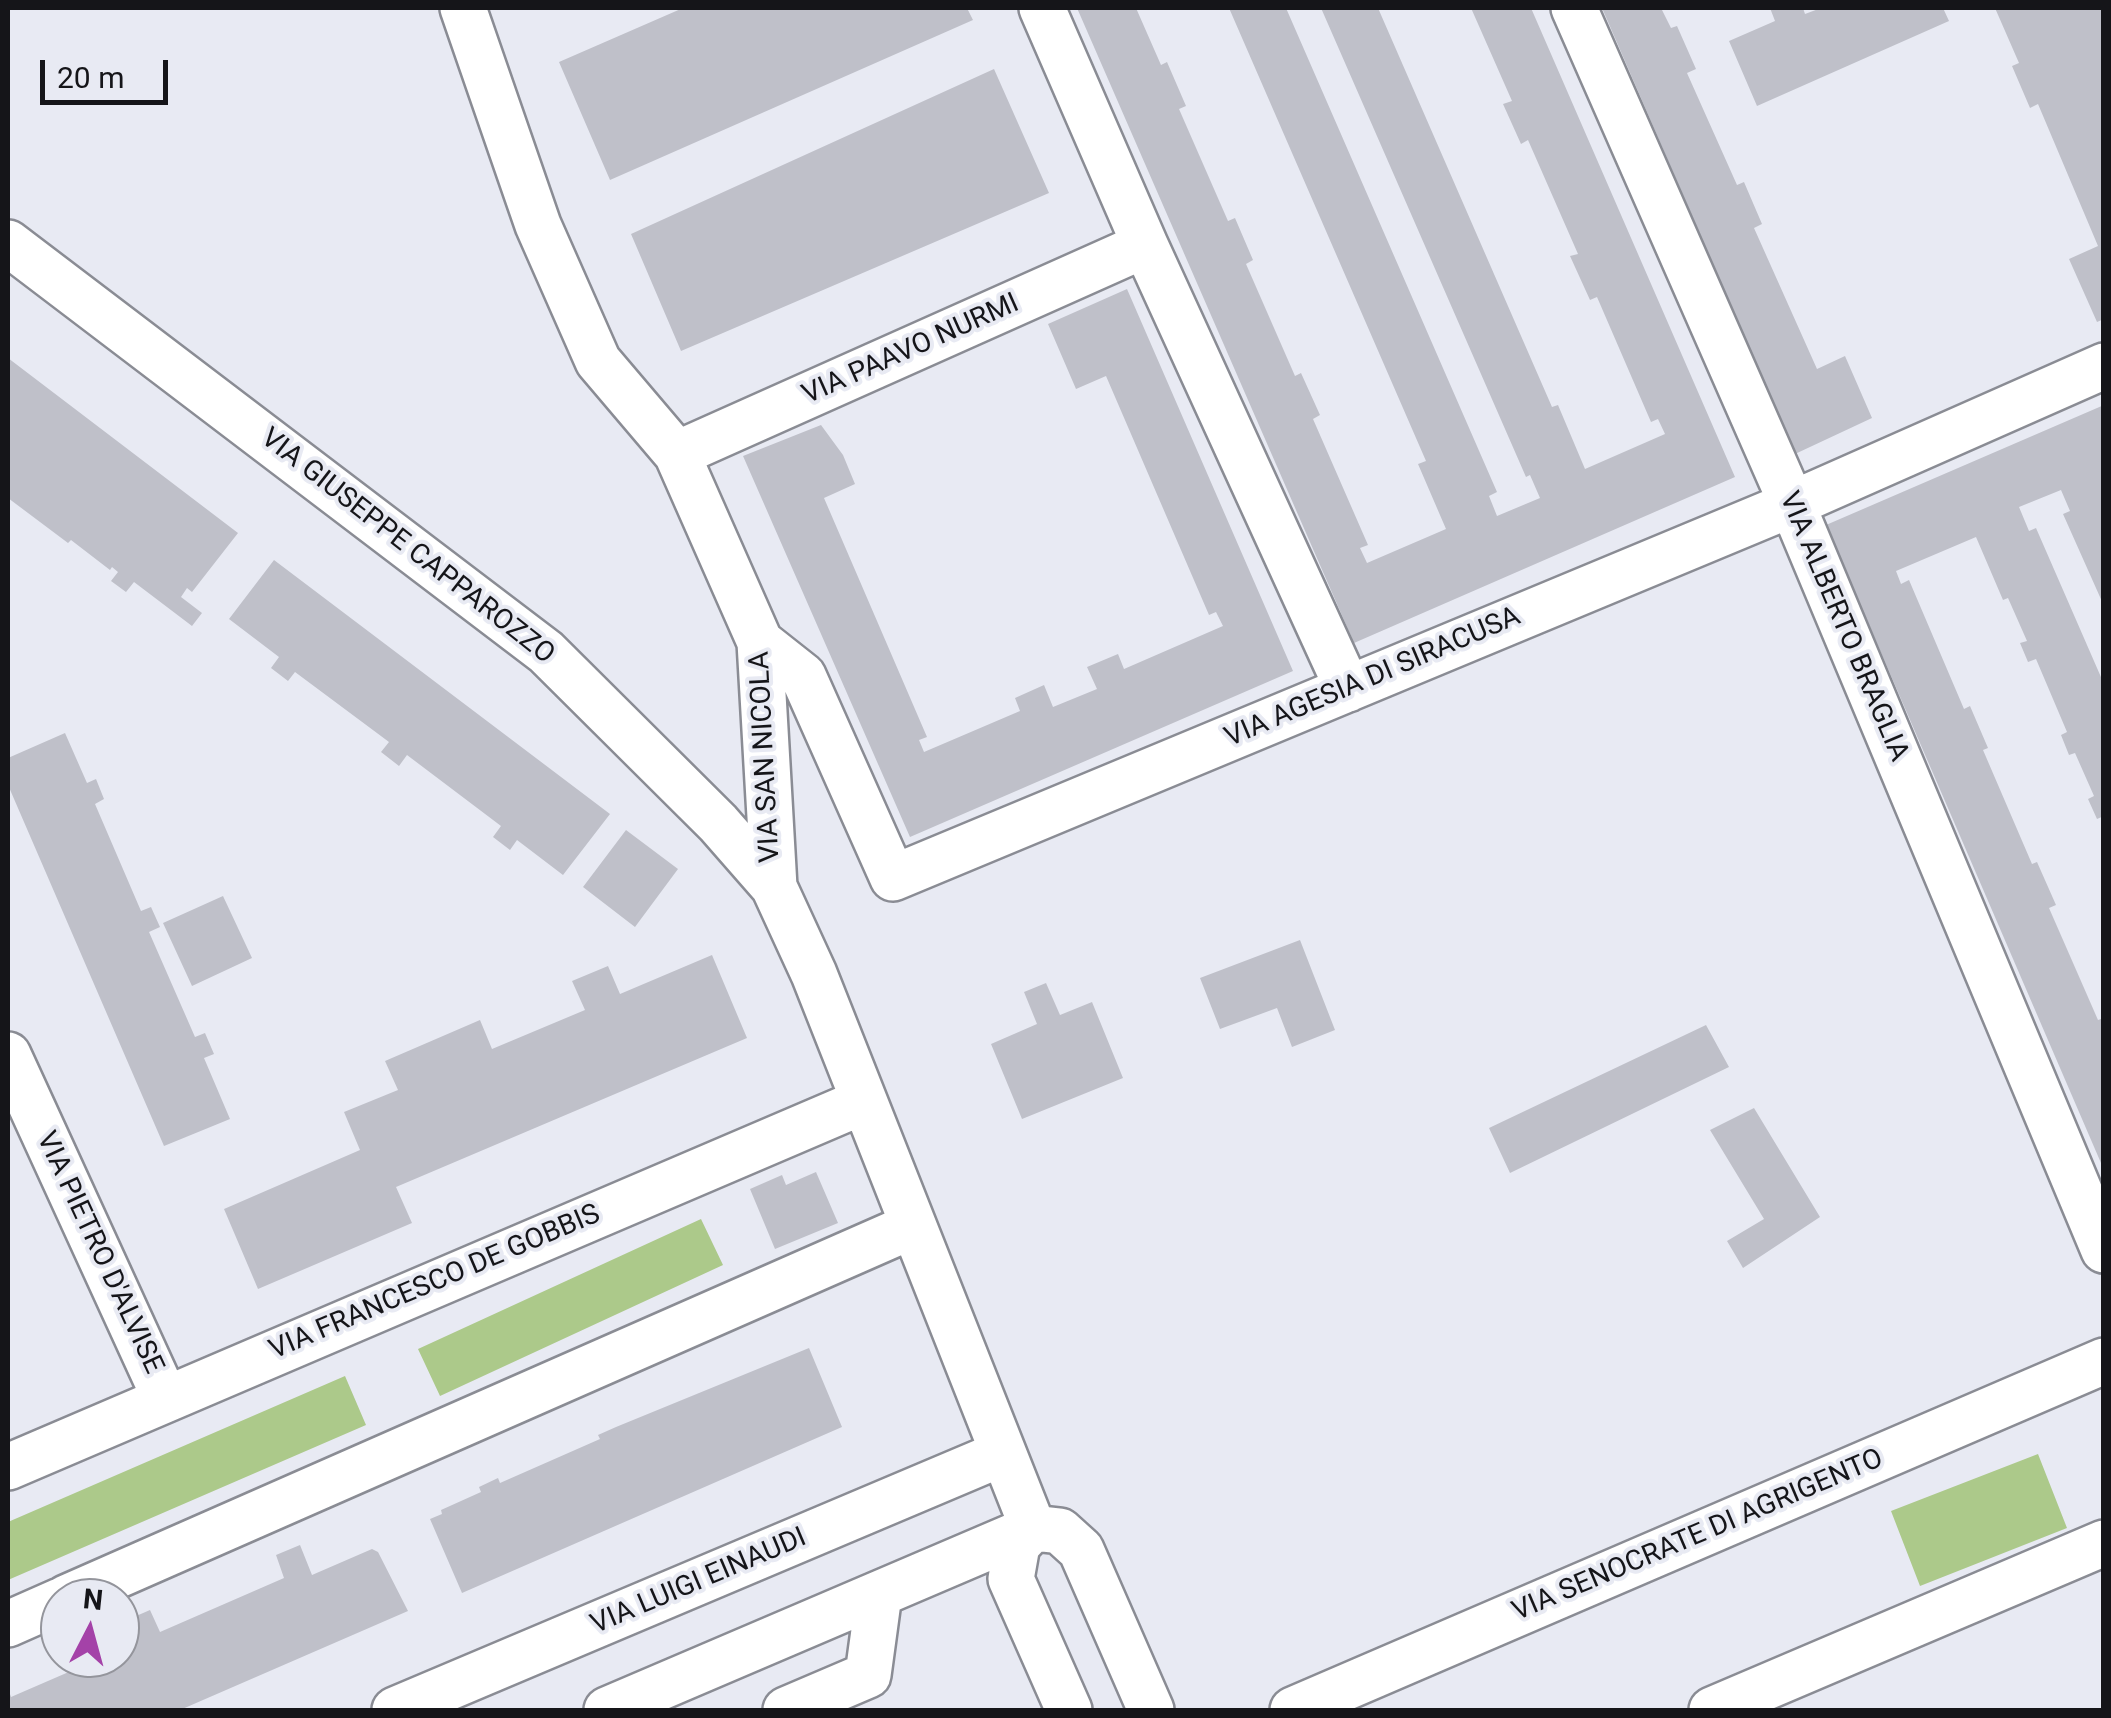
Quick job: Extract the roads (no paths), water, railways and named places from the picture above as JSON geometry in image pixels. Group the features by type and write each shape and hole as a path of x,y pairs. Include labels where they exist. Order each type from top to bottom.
{"street":[{"name":"VIA SAN NICOLA","path":"463,8 538,225 598,361 678,454 760,642 774,887 864,1101 1033,1528"},
{"path":"1042,8 1145,245 1348,689"},
{"name":"VIA ALBERTO BRAGLIA","path":"1574,8 1792,504 2104,1250"},
{"name":"VIA GIUSEPPE CAPPAROZZO","path":"8,243 546,652 718,823 774,887"},
{"name":"VIA PAAVO NURMI","path":"678,454 1145,245"},
{"name":"VIA AGESIA DI SIRACUSA","path":"760,642 803,676 893,878 1792,504 2104,366"},
{"name":"VIA PIETRO D'ALVISE","path":"8,1054 166,1398"},
{"name":"VIA FRANCESCO DE GOBBIS","path":"8,1466 864,1101"},
{"path":"111,1578 912,1226"},
{"name":"VIA SENOCRATE DI AGRIGENTO","path":"1293,1710 2104,1361"},
{"name":"VIA LUIGI EINAUDI","path":"396,1710 1003,1453"},
{"path":"1033,1528 1017,1545 1012,1579 1068,1710"},
{"path":"607,1710 1033,1528 1060,1531 1081,1550 1151,1710"},
{"path":"1712,1710 2104,1542"},
{"path":"786,1710 868,1675 879,1594"},
{"path":"8,1624 40,1609"}]}
